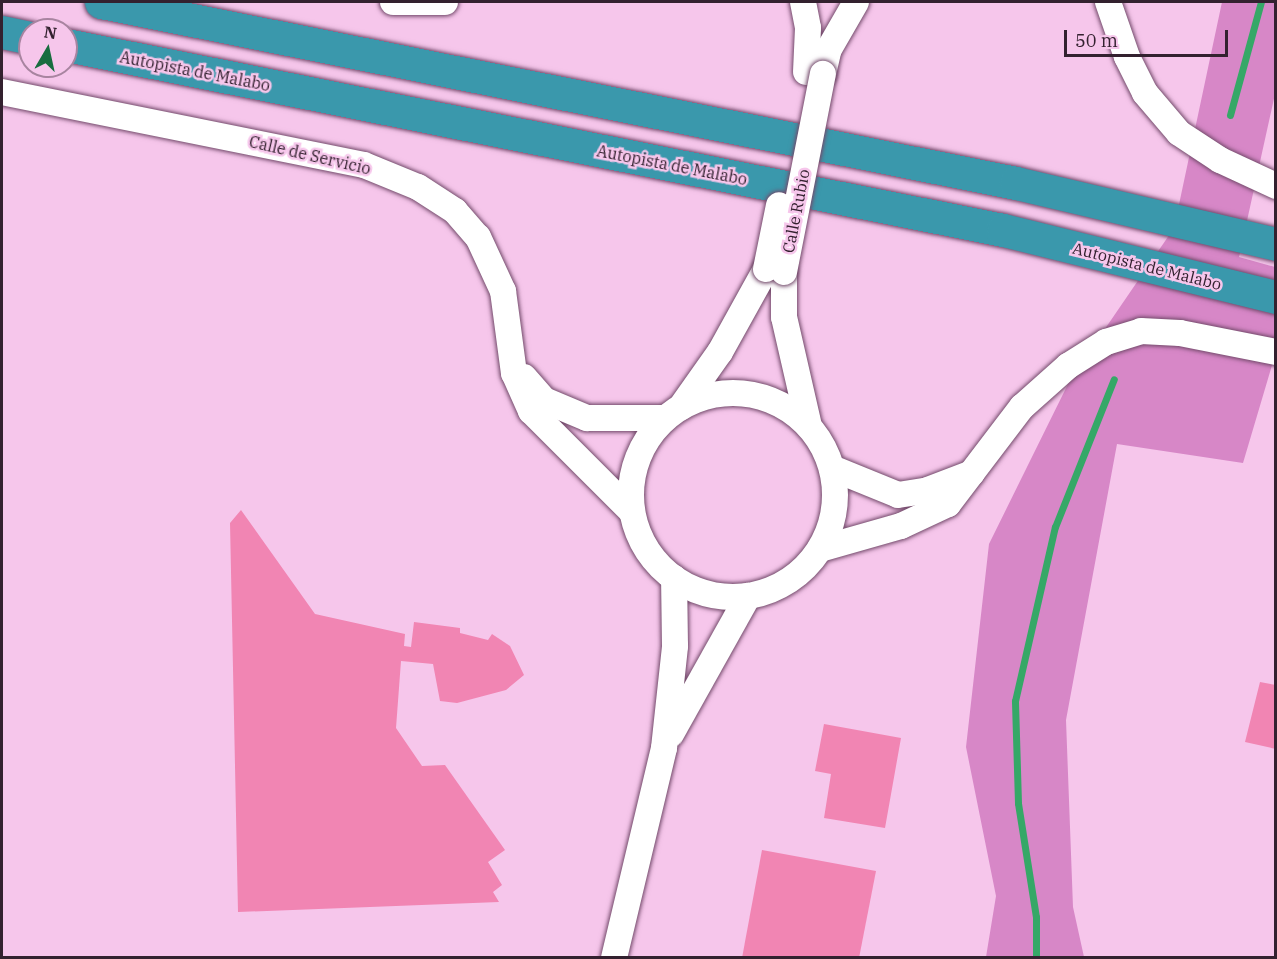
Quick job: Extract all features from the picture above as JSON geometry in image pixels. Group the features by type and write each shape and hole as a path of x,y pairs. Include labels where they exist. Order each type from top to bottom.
{"highway":[{"path":"101,2 1016,183 1275,244"},
{"path":"2,32 18,35"},
{"name":"Autopista de Malabo","path":"78,47 1003,230 1275,297"}],"street":[{"path":"393,2 445,2"},
{"name":"Calle Rubio","path":"803,2 814,73 775,270 809,426"},
{"name":"Calle Rubio","path":"814,73 856,2"},
{"path":"1108,2 1127,57 1145,93 1179,132 1220,160 1275,186"},
{"name":"Calle de Servicio","path":"2,92 364,165 418,187 455,211 478,237 502,291 513,373 531,411 632,512"},
{"name":"Calle Rubio","path":"673,412 720,352 775,270"},
{"path":"820,549 901,526 936,511 958,495 1022,407 1068,366 1106,342 1141,331 1180,333 1275,352"},
{"name":"Calle de Servicio","path":"512,353 526,381 544,400 562,410 624,421 673,412"},
{"path":"748,394 782,405 809,426 832,468 836,495 832,523 820,549 801,571 776,587 748,596 697,590 675,578 640,537 632,512 632,477 644,445 673,412 713,395 748,394"},
{"path":"832,468 898,495 928,490 972,473"},
{"path":"614,957 664,748 675,646 675,578"},
{"path":"664,748 748,596"}],"shaded area":[{"path":"1222,2 1275,2 1275,94 1239,257 1275,267 1275,355 1243,463 1117,444 1066,720 1073,907 1084,957 986,957 996,896 966,747 989,544 1070,380 1174,228"}],"building":[{"path":"241,510 315,614 405,634 404,646 411,647 414,622 460,628 460,633 488,640 492,634 510,646 524,675 506,690 457,703 440,701 433,664 401,661 396,728 422,766 445,765 505,850 488,862 502,885 493,892 499,902 238,912 230,523"},
{"path":"1260,682 1276,685 1276,749 1245,742"},
{"path":"824,724 901,738 885,828 824,818 831,774 815,771"},
{"path":"762,850 876,871 859,958 742,958"}],"waterway":[{"path":"1230,115 1261,2"},
{"path":"1036,958 1036,917 1018,803 1015,701 1055,527 1114,379"}]}
